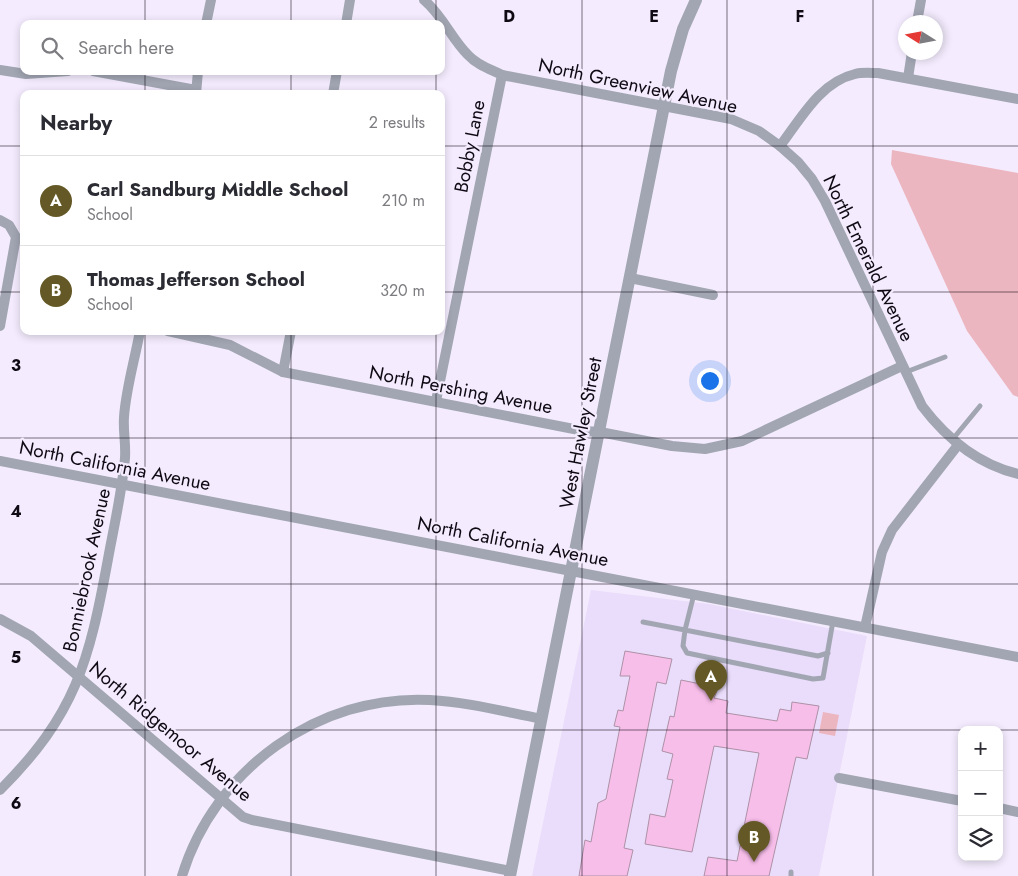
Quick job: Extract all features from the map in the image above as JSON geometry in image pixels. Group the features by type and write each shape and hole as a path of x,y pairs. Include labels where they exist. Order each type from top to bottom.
{"street":[{"path":"207,20 210,0"},
{"path":"347,20 350,0"},
{"name":"North Greenview Avenue","path":"424,0 443,20"},
{"name":"West Hawley Street","path":"511,874 664,105 678,46 696,0"},
{"path":"918,15 921,0"},
{"name":"North Greenview Avenue","path":"445,22 456,41 469,56 482,66 502,75 732,119 759,132 780,146"},
{"path":"908,78 911,60"},
{"path":"0,70 20,73"},
{"path":"780,146 823,91 840,79 856,73 908,78 1018,99"},
{"path":"113,75 186,90"},
{"path":"196,90 198,75"},
{"path":"334,90 336,75"},
{"name":"Bobby Lane","path":"436,401 502,75"},
{"name":"North Emerald Avenue","path":"780,146 803,167 825,201 903,369"},
{"path":"0,220 9,225 16,237 0,326"},
{"path":"630,278 713,295"},
{"name":"Bonniebrook Avenue","path":"0,790 27,763 43,742 70,700 80,677 97,621 122,484 126,443 124,416 139,335"},
{"name":"North Pershing Avenue","path":"186,335 230,345 283,372 584,431 600,432 672,446 705,449 742,441 903,369"},
{"path":"283,372 290,335"},
{"path":"903,369 922,406 937,426 955,443 972,455 1018,474"},
{"path":"866,628 882,552 892,530 955,443"},
{"name":"North California Avenue","path":"0,461 1018,657"},
{"name":"North Ridgemoor Avenue","path":"0,619 31,636 236,812 252,820 511,874"},
{"path":"182,876 195,839 232,784 277,744 309,726 354,709 380,704 429,700 474,706 542,719"},
{"path":"839,778 958,800"},
{"path":"1003,809 1018,812"}],"lane":[{"path":"903,369 945,357"},
{"path":"955,443 980,406"},
{"path":"694,594 683,646 687,653 813,679 824,678 833,621"},
{"path":"643,622 818,656 828,652"}],"shaded area":[{"path":"892,150 1018,173 1018,397 1013,395 967,331 891,164"},
{"path":"591,590 709,604 867,636 819,876 532,876"},
{"path":"823,712 839,715 835,736 819,733"}],"building":[{"path":"625,651 672,659 666,684 657,682 624,848 633,850 627,876 579,876 585,840 591,842 598,803 606,799 620,727 614,726 618,710 623,711 630,676 620,676"},
{"path":"681,680 710,686 712,683 717,691 714,698 728,701 726,713 777,721 780,709 791,711 792,702 819,706 807,759 796,757 769,876 704,876 708,857 737,861 759,753 714,746 692,852 645,844 650,814 665,817 673,780 667,779 673,754 662,751 670,716 674,717"}],"place":[{"name":"Carl Sandburg Middle School","path":"711,701"},
{"name":"Thomas Jefferson School","path":"754,862"}]}
